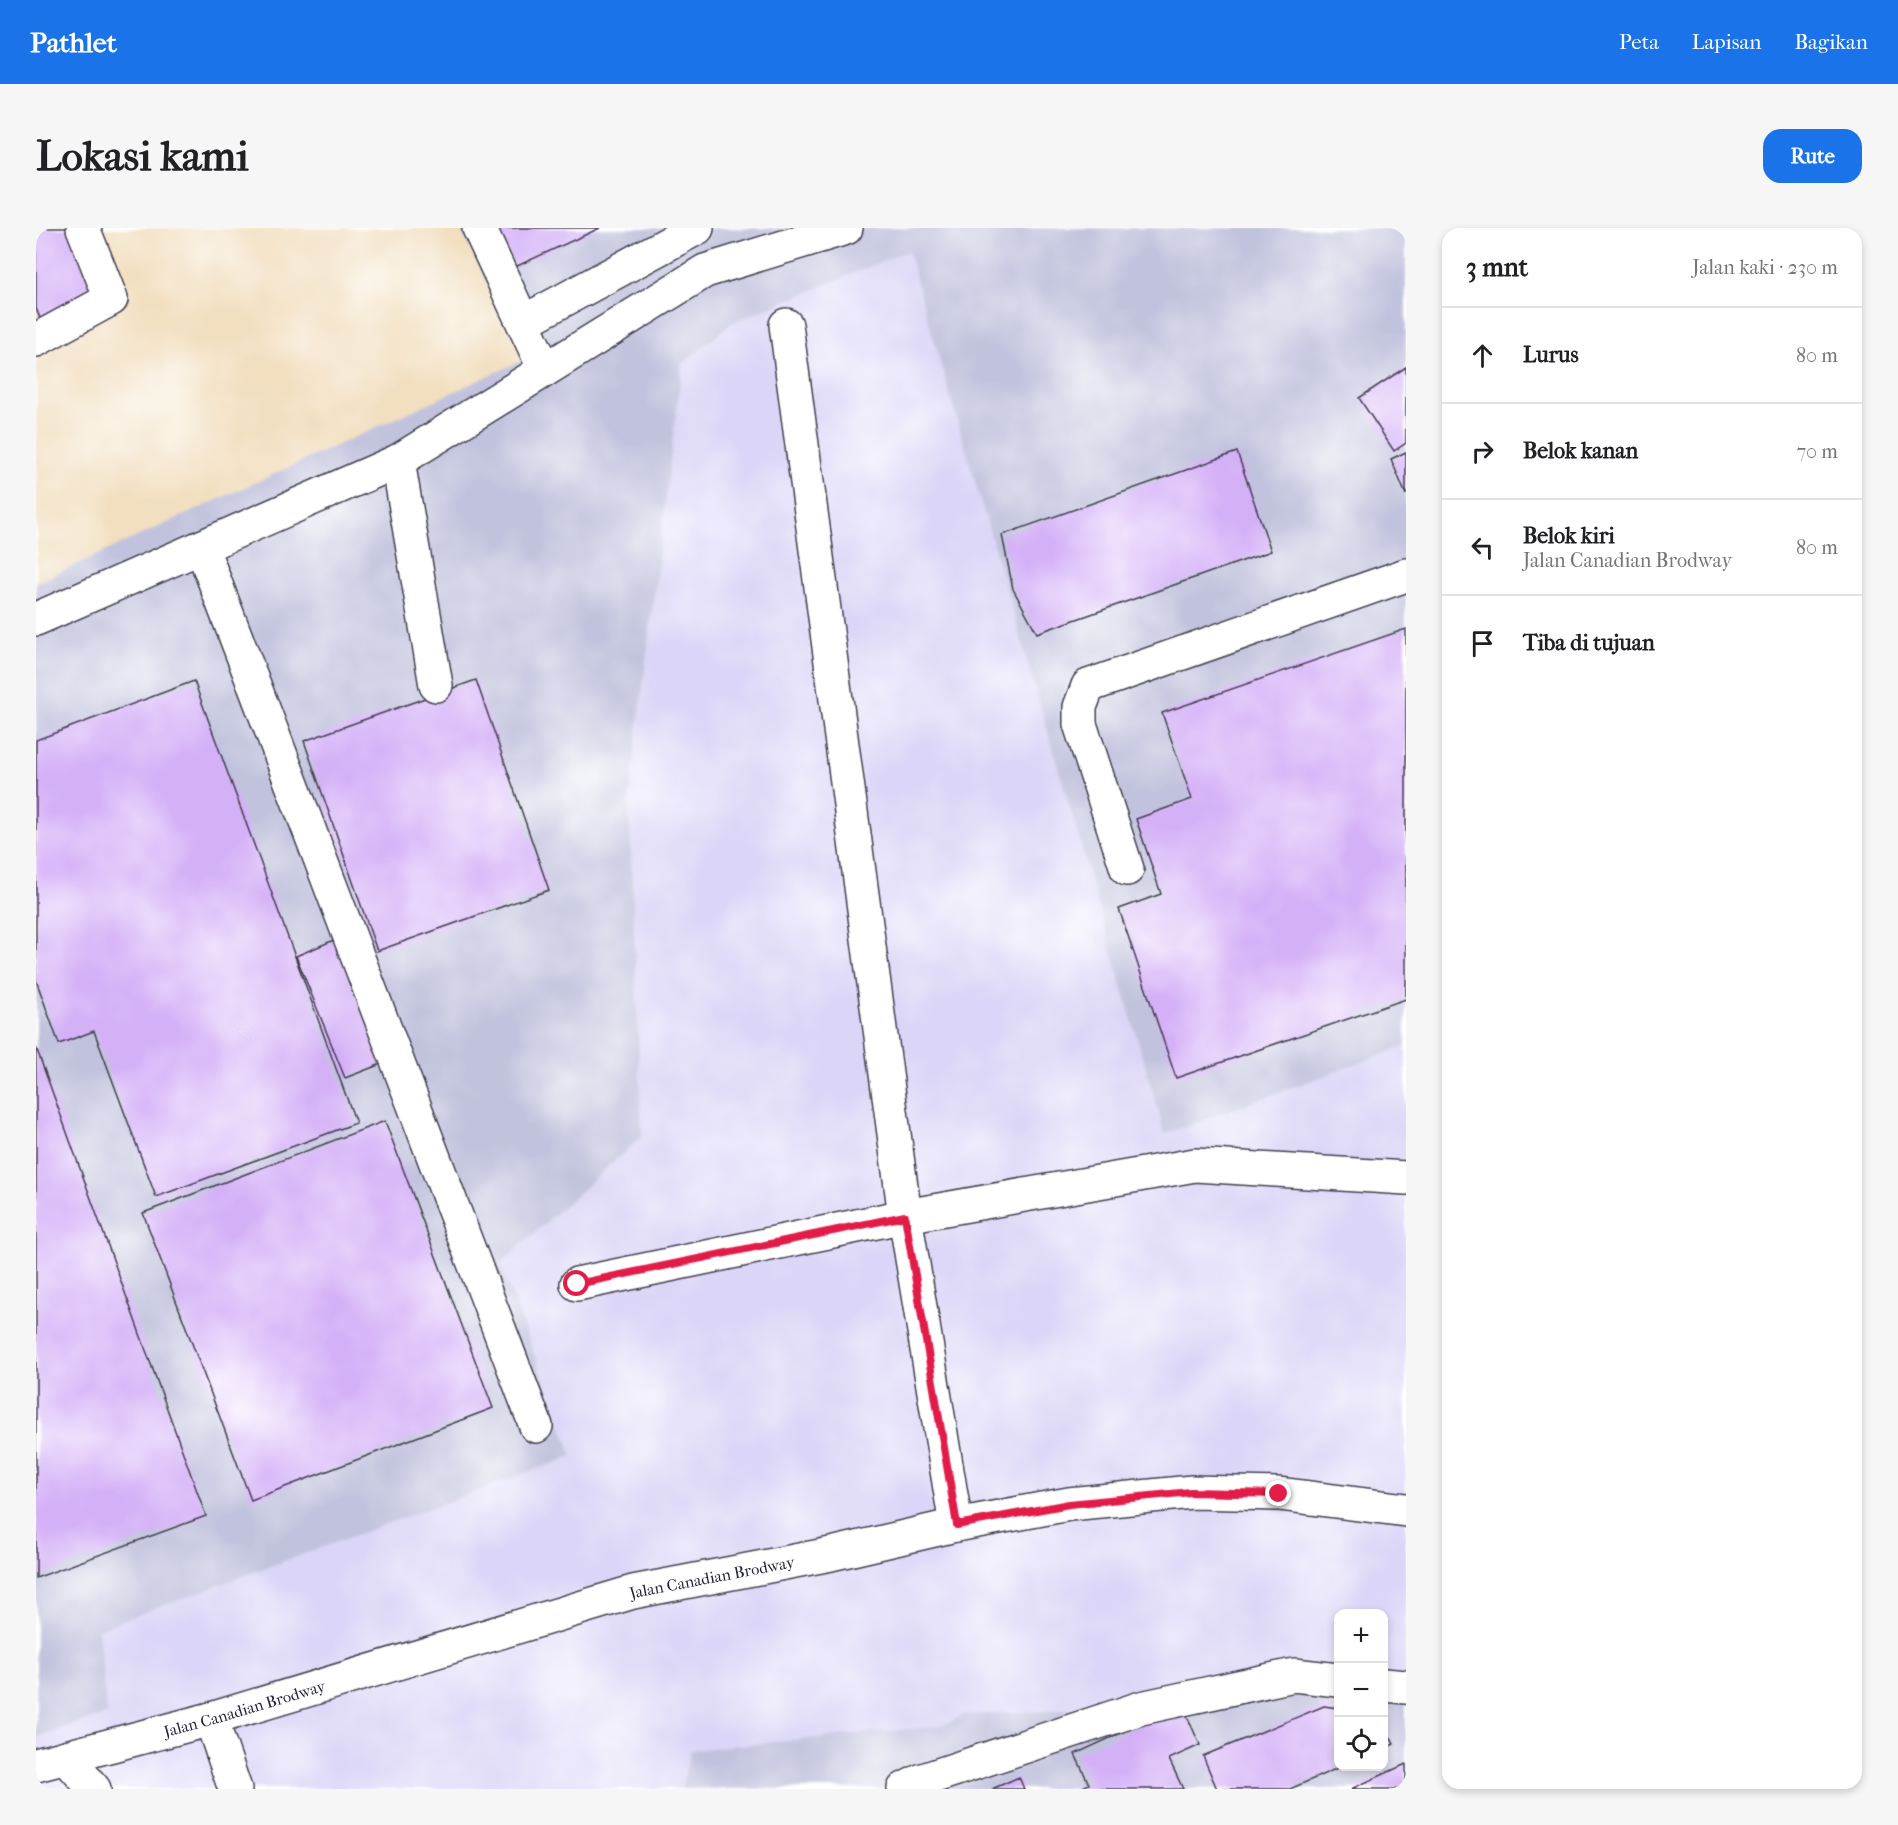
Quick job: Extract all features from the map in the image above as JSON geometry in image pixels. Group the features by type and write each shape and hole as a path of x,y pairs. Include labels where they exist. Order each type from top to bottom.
{"street":[{"path":"36,340 111,298 83,228"},
{"path":"479,228 545,370"},
{"path":"523,322 697,228"},
{"path":"36,619 398,461 705,271 846,228"},
{"path":"786,325 905,1216 957,1525"},
{"path":"398,461 436,685"},
{"path":"202,548 536,1426"},
{"path":"1127,869 1080,724 1080,707 1088,686 1406,575"},
{"path":"577,1284 905,1216 1195,1165 1406,1178"},
{"name":"Jalan Canadian Brodway","path":"51,1761 211,1719 633,1592 831,1554 957,1525 1069,1504 1191,1492 1279,1494 1406,1510"},
{"path":"904,1789 920,1780 1142,1708 1294,1676 1334,1680"},
{"path":"1388,1685 1406,1687"},
{"path":"211,1719 235,1789"},
{"path":"51,1761 94,1789"}],"shaded area":[{"path":"460,228 1406,228 1406,1046 1165,1134 908,251 732,323 682,364 629,801 642,1136 500,1264 573,1456 98,1629 107,1714 36,1737 36,583 525,359"},
{"path":"908,250 1165,1134 1253,1085 1406,1047 1406,1693 1388,1691 1388,1609 1334,1609 1334,1683 1144,1706 915,1738 691,1750 681,1789 36,1789 36,1737 107,1714 97,1629 572,1456 500,1264 642,1136 629,801 682,364 732,323"},
{"path":"1334,1682 1334,1771 1388,1771 1388,1688 1406,1690 1406,1789 681,1789 691,1750 941,1726 964,1715 1144,1706"}],"building":[{"path":"36,228 70,228 97,300 41,321 36,308"},
{"path":"497,228 600,228 515,267"},
{"path":"1406,367 1406,443 1394,451 1359,398"},
{"path":"1237,452 1271,551 1037,633 1013,589 1002,535"},
{"path":"1406,452 1406,495 1391,459"},
{"path":"1406,629 1406,999 1176,1078 1119,909 1161,894 1136,819 1192,799 1162,713"},
{"path":"476,680 549,890 377,951 304,741"},
{"path":"194,681 356,1123 156,1197 94,1031 59,1044 36,980 36,740"},
{"path":"334,940 384,1063 345,1078 296,956"},
{"path":"36,1047 206,1516 36,1578"},
{"path":"385,1121 493,1408 251,1500 143,1213"},
{"path":"1182,1705 1200,1745 1169,1759 1183,1789 1079,1789 1089,1784 1075,1754"},
{"path":"1324,1706 1334,1707 1334,1770 1290,1789 1217,1789 1203,1756"},
{"path":"1388,1733 1394,1744 1388,1747"},
{"path":"1406,1764 1406,1789 1351,1789"},
{"path":"1019,1777 1024,1789 992,1789"}],"route":[{"path":"577,1284 905,1216 957,1525 1069,1504 1191,1492 1279,1494"}]}
